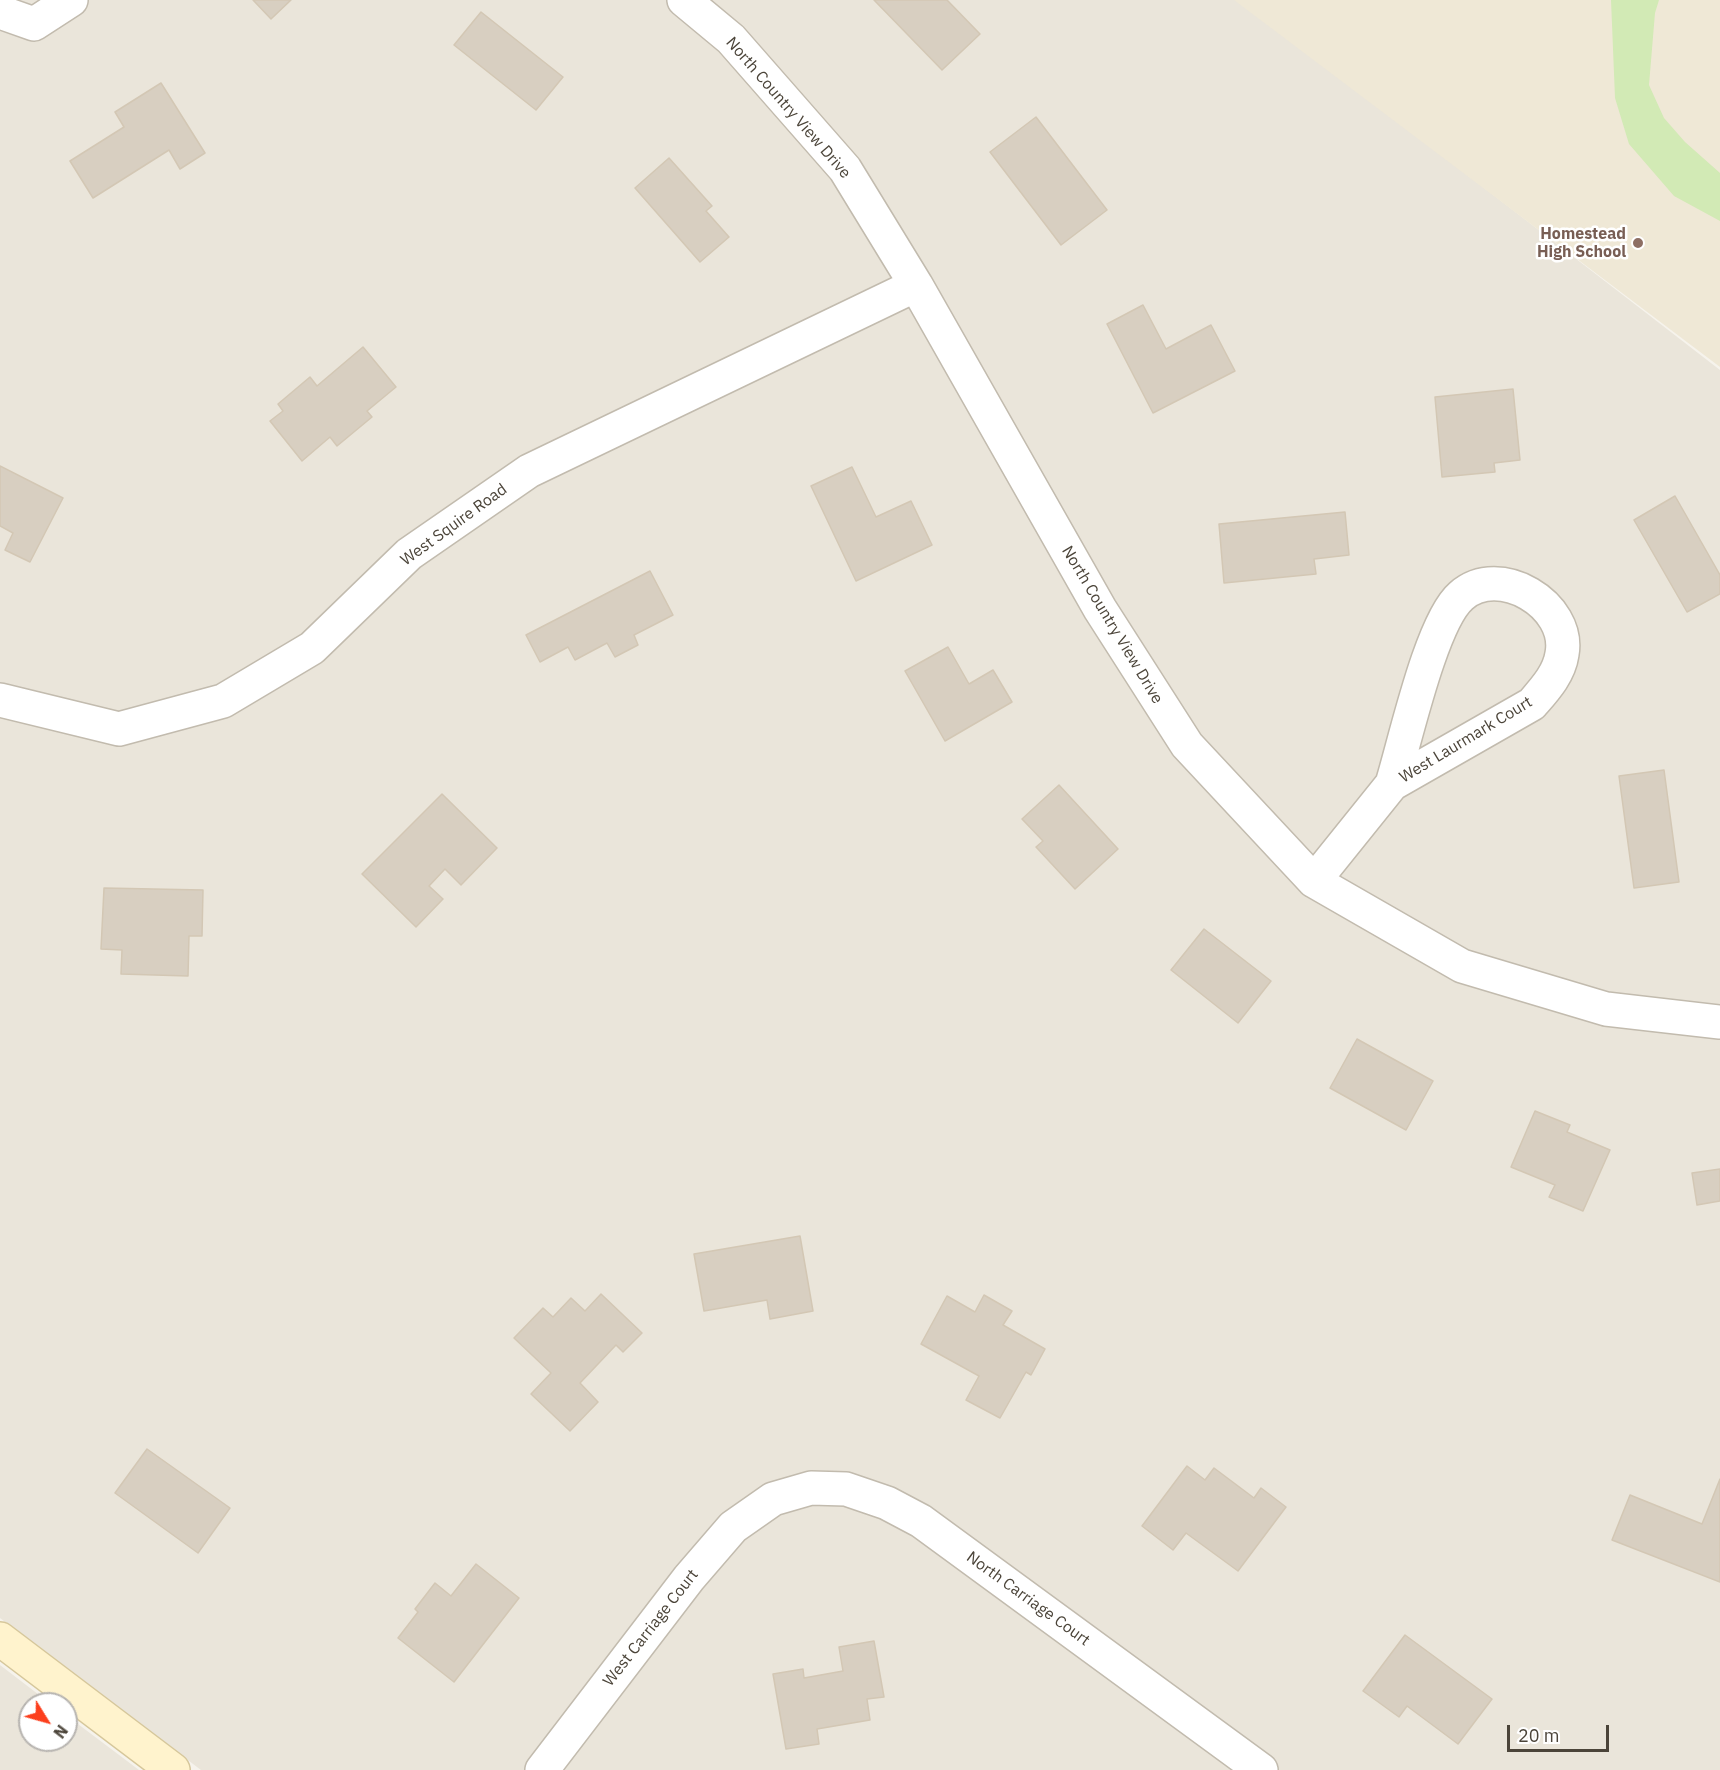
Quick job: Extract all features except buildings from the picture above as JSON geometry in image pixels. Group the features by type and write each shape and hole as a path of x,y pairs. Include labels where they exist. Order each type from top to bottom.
{"street":[{"path":"0,12 34,24 71,0"},
{"name":"North Country View Drive","path":"684,0 731,39 845,169 916,285 1100,609 1187,746 1314,881 1462,966 1606,1008 1720,1022"},
{"name":"West Squire Road","path":"0,700 119,729 223,701 312,648 409,554 529,471 916,285"},
{"name":"West Laurmark Court","path":"1314,881 1392,784 1532,704 1545,689 1558,670 1563,639 1556,621 1546,608 1528,593 1509,584 1491,583 1474,588 1461,596 1451,609 1432,647 1392,784"},
{"name":"North Carriage Court","path":"773,1498 811,1488 846,1489 887,1503 921,1521 1261,1770"},
{"name":"West Carriage Court","path":"542,1770 689,1578 733,1527 773,1498"},
{"path":"0,1639 173,1770"}],"shaded area":[{"path":"0,0 1241,0 1720,370 1720,1770 201,1770 0,1618"},
{"name":"Homestead High School","path":"1234,0 1720,0 1720,367 1458,169"},
{"path":"0,1665 35,1692 18,1692 18,1752 78,1752 78,1724 139,1770 0,1770"}],"green space":[{"path":"1611,0 1659,0 1655,13 1649,85 1664,118 1685,142 1720,173 1720,221 1674,196 1629,144 1615,98"}],"place":[{"name":"Homestead High School","path":"1638,243"}]}
